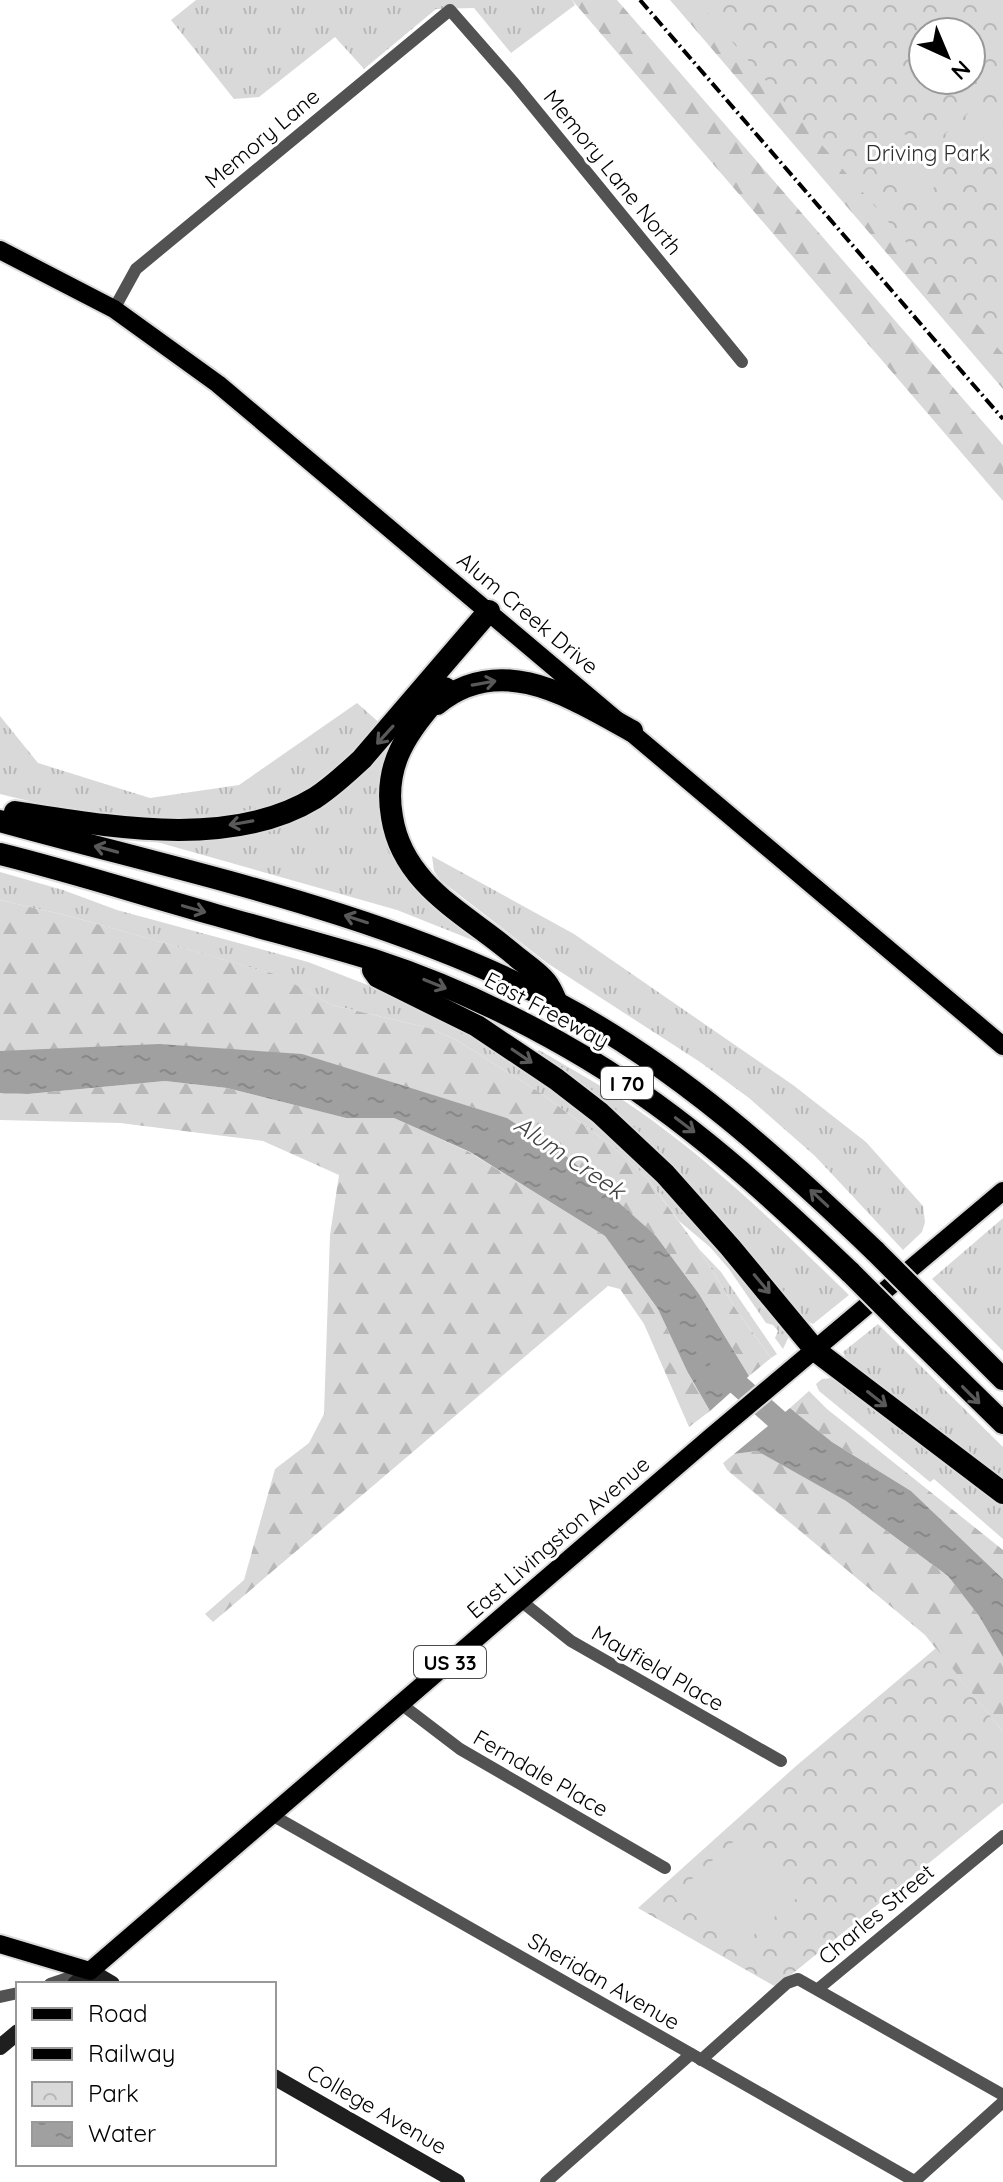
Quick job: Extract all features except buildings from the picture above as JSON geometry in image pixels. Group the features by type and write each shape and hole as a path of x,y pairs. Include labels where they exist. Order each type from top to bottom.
{"highway":[{"path":"489,611 489,634 407,736 391,772 390,808 399,847 413,870 434,894 545,981 557,1003"},
{"path":"0,810 117,827 162,830 228,826 283,813 314,798 362,759 489,611"},
{"path":"418,721 446,696 463,688 480,683 515,681 545,686 632,731"},
{"name":"East Freeway","path":"0,821 371,924 434,947 557,1003 643,1055 713,1105 791,1172 876,1252 1003,1379"},
{"name":"East Freeway","path":"0,854 62,869 362,957 433,983 517,1020 631,1086 718,1151 774,1199 1003,1423"},
{"path":"362,957 378,977 477,1026 600,1113 665,1174 816,1351 979,1478 1003,1493"}],"main road":[{"name":"Alum Creek Drive","path":"0,250 114,309 228,392 1003,1046"},
{"name":"East Livingston Avenue","path":"77,1982 712,1436 1003,1191"},
{"path":"0,1944 90,1971 109,1982"},
{"path":"0,2047 16,2034"},
{"name":"College Avenue","path":"276,2078 457,2182"}],"street":[{"name":"Memory Lane","path":"114,309 136,269 450,10"},
{"name":"Memory Lane North","path":"450,10 524,95 742,362"},
{"name":"Mayfield Place","path":"521,1601 571,1641 781,1761"},
{"name":"Ferndale Place","path":"401,1704 460,1749 665,1868"},
{"name":"Sheridan Avenue","path":"272,1815 916,2182"},
{"name":"Charles Street","path":"546,2182 787,1983 798,1979 818,1989 1003,1836"},
{"path":"56,1982 90,1971"},
{"path":"818,1989 1003,2095"},
{"path":"916,2182 1003,2102"}],"green space":[{"path":"196,0 572,0 575,5 511,53 474,8 436,9 364,69 335,37 259,97 234,99 171,20"},
{"path":"572,0 617,0 1003,445 1003,501"},
{"path":"670,0 846,0 1003,348 1003,389"},
{"name":"Driving Park","path":"696,0 1003,0 1003,354"},
{"path":"981,103 1003,128 1003,144 995,151 965,116"},
{"path":"961,120 990,154 974,168 945,134"},
{"path":"890,132 902,132 907,136 944,179 922,198 877,148"},
{"path":"357,703 383,726 319,787 276,807 238,816 157,820 76,811 0,794 0,716 38,763 150,798 239,785"},
{"path":"395,737 387,832 485,945 397,910 150,840 151,837 270,824"},
{"path":"432,856 574,934 793,1085 866,1142 923,1206 925,1222 922,1232 903,1250 815,1156 749,1098 700,1062 547,963 440,880 434,871"},
{"path":"0,872 117,910 308,962 417,1004 516,1060 559,1090 646,1168 788,1328 789,1336 783,1349 775,1338 778,1331 766,1323 729,1269 710,1247 679,1221 647,1178 614,1147 539,1092 455,1039 429,1028 332,1005 277,975 69,916 0,900"},
{"path":"0,900 69,916 278,975 332,1005 429,1028 455,1039 539,1092 614,1147 647,1178 699,1249 737,1311 771,1358 749,1376 699,1294 656,1236 507,1118 416,1090 0,1051"},
{"path":"539,1050 625,1102 679,1141 754,1205 849,1295 813,1324 807,1321 690,1189 537,1054"},
{"path":"165,1081 227,1088 346,1118 394,1118 469,1152 605,1236 658,1309 710,1411 689,1427 644,1324 620,1289 608,1286 213,1622 205,1614 244,1580 275,1469 309,1443 324,1414 330,1235 339,1175 263,1141 120,1123 0,1120 0,1093 28,1094"},
{"path":"1003,1218 1003,1351 932,1279"},
{"path":"699,1249 721,1272 777,1354 771,1358 737,1311"},
{"path":"878,1324 1003,1447 1003,1485 848,1364 843,1352"},
{"path":"832,1378 851,1388 945,1464 1003,1505 1003,1539 934,1479 930,1482 819,1391 816,1384 822,1379"},
{"path":"809,1391 827,1409 1003,1550 1003,1579 911,1491 832,1442 790,1408"},
{"path":"757,1451 846,1501 948,1576 979,1616 1003,1657 1003,1732 925,1635 727,1470 723,1463 734,1454"},
{"path":"936,1648 1003,1732 1003,1803 776,1987 638,1908 796,1766"},
{"path":"743,1833 799,1896 742,1945 695,1916 673,1896"}],"water":[{"path":"159,1044 302,1054 507,1118 570,1159 656,1236 699,1294 749,1376 710,1411 658,1309 605,1236 470,1152 394,1118 346,1118 227,1088 165,1081 28,1094 0,1093 0,1051"},
{"path":"790,1408 832,1442 911,1491 1003,1579 1003,1657 979,1616 948,1576 846,1501 757,1451 734,1454"}],"waterway":[{"name":"Alum Creek","path":"721,1365 735,1382 797,1437"}],"railway":[{"path":"640,0 1003,419"}]}
